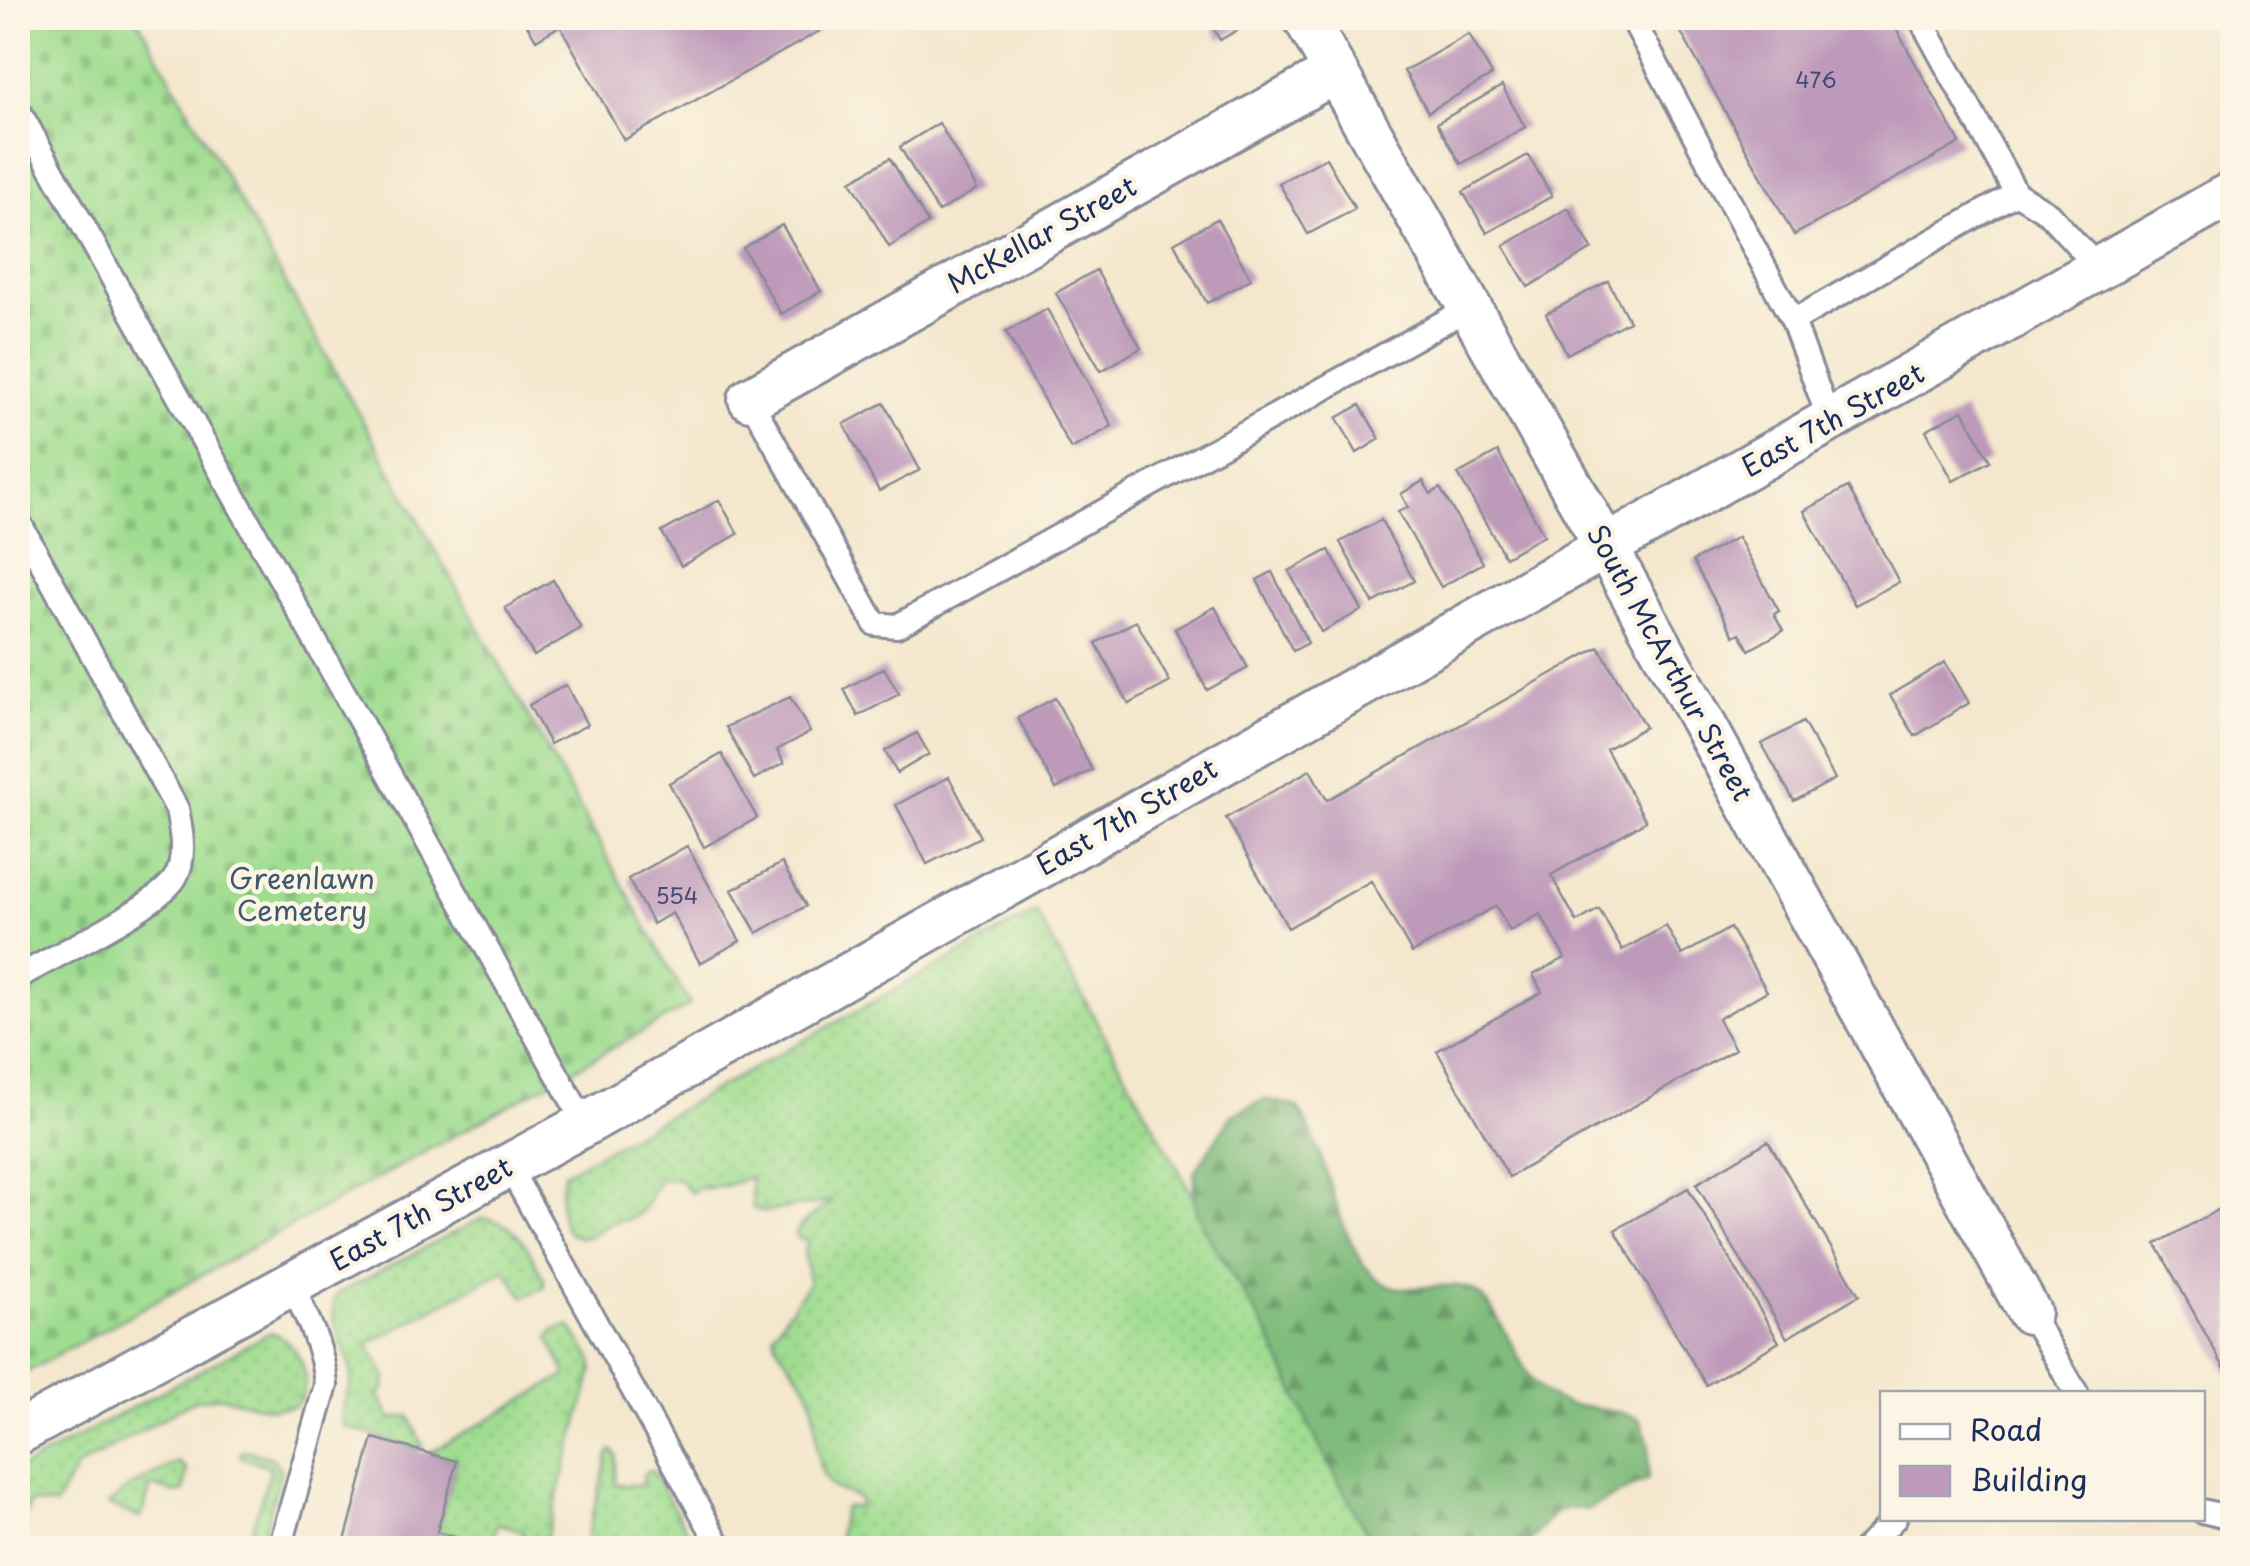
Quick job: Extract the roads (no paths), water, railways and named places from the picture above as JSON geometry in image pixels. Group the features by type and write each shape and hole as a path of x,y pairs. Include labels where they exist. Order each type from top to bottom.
{"street":[{"name":"South McArthur Street","path":"1305,18 1606,547 2029,1312"},
{"name":"McKellar Street","path":"750,399 1335,72"},
{"name":"East 7th Street","path":"18,1434 585,1124 2232,193"}],"lane":[{"path":"1632,18 1793,321 1830,422"},
{"path":"1920,18 2016,192 2048,214 2099,269"},
{"path":"18,109 585,1124"},
{"path":"1793,321 2016,192"},
{"path":"750,399 876,624 897,626 1470,308"},
{"path":"18,520 177,809 183,844 175,878 141,908 18,977"},
{"path":"508,1165 720,1548"},
{"path":"280,1548 326,1385 316,1336 292,1286"},
{"path":"2029,1312 2076,1391"},
{"path":"2205,1512 2232,1518"},
{"path":"1866,1548 1892,1521"}],"park label":[{"name":"Greenlawn Cemetery","path":"302,895"}]}
